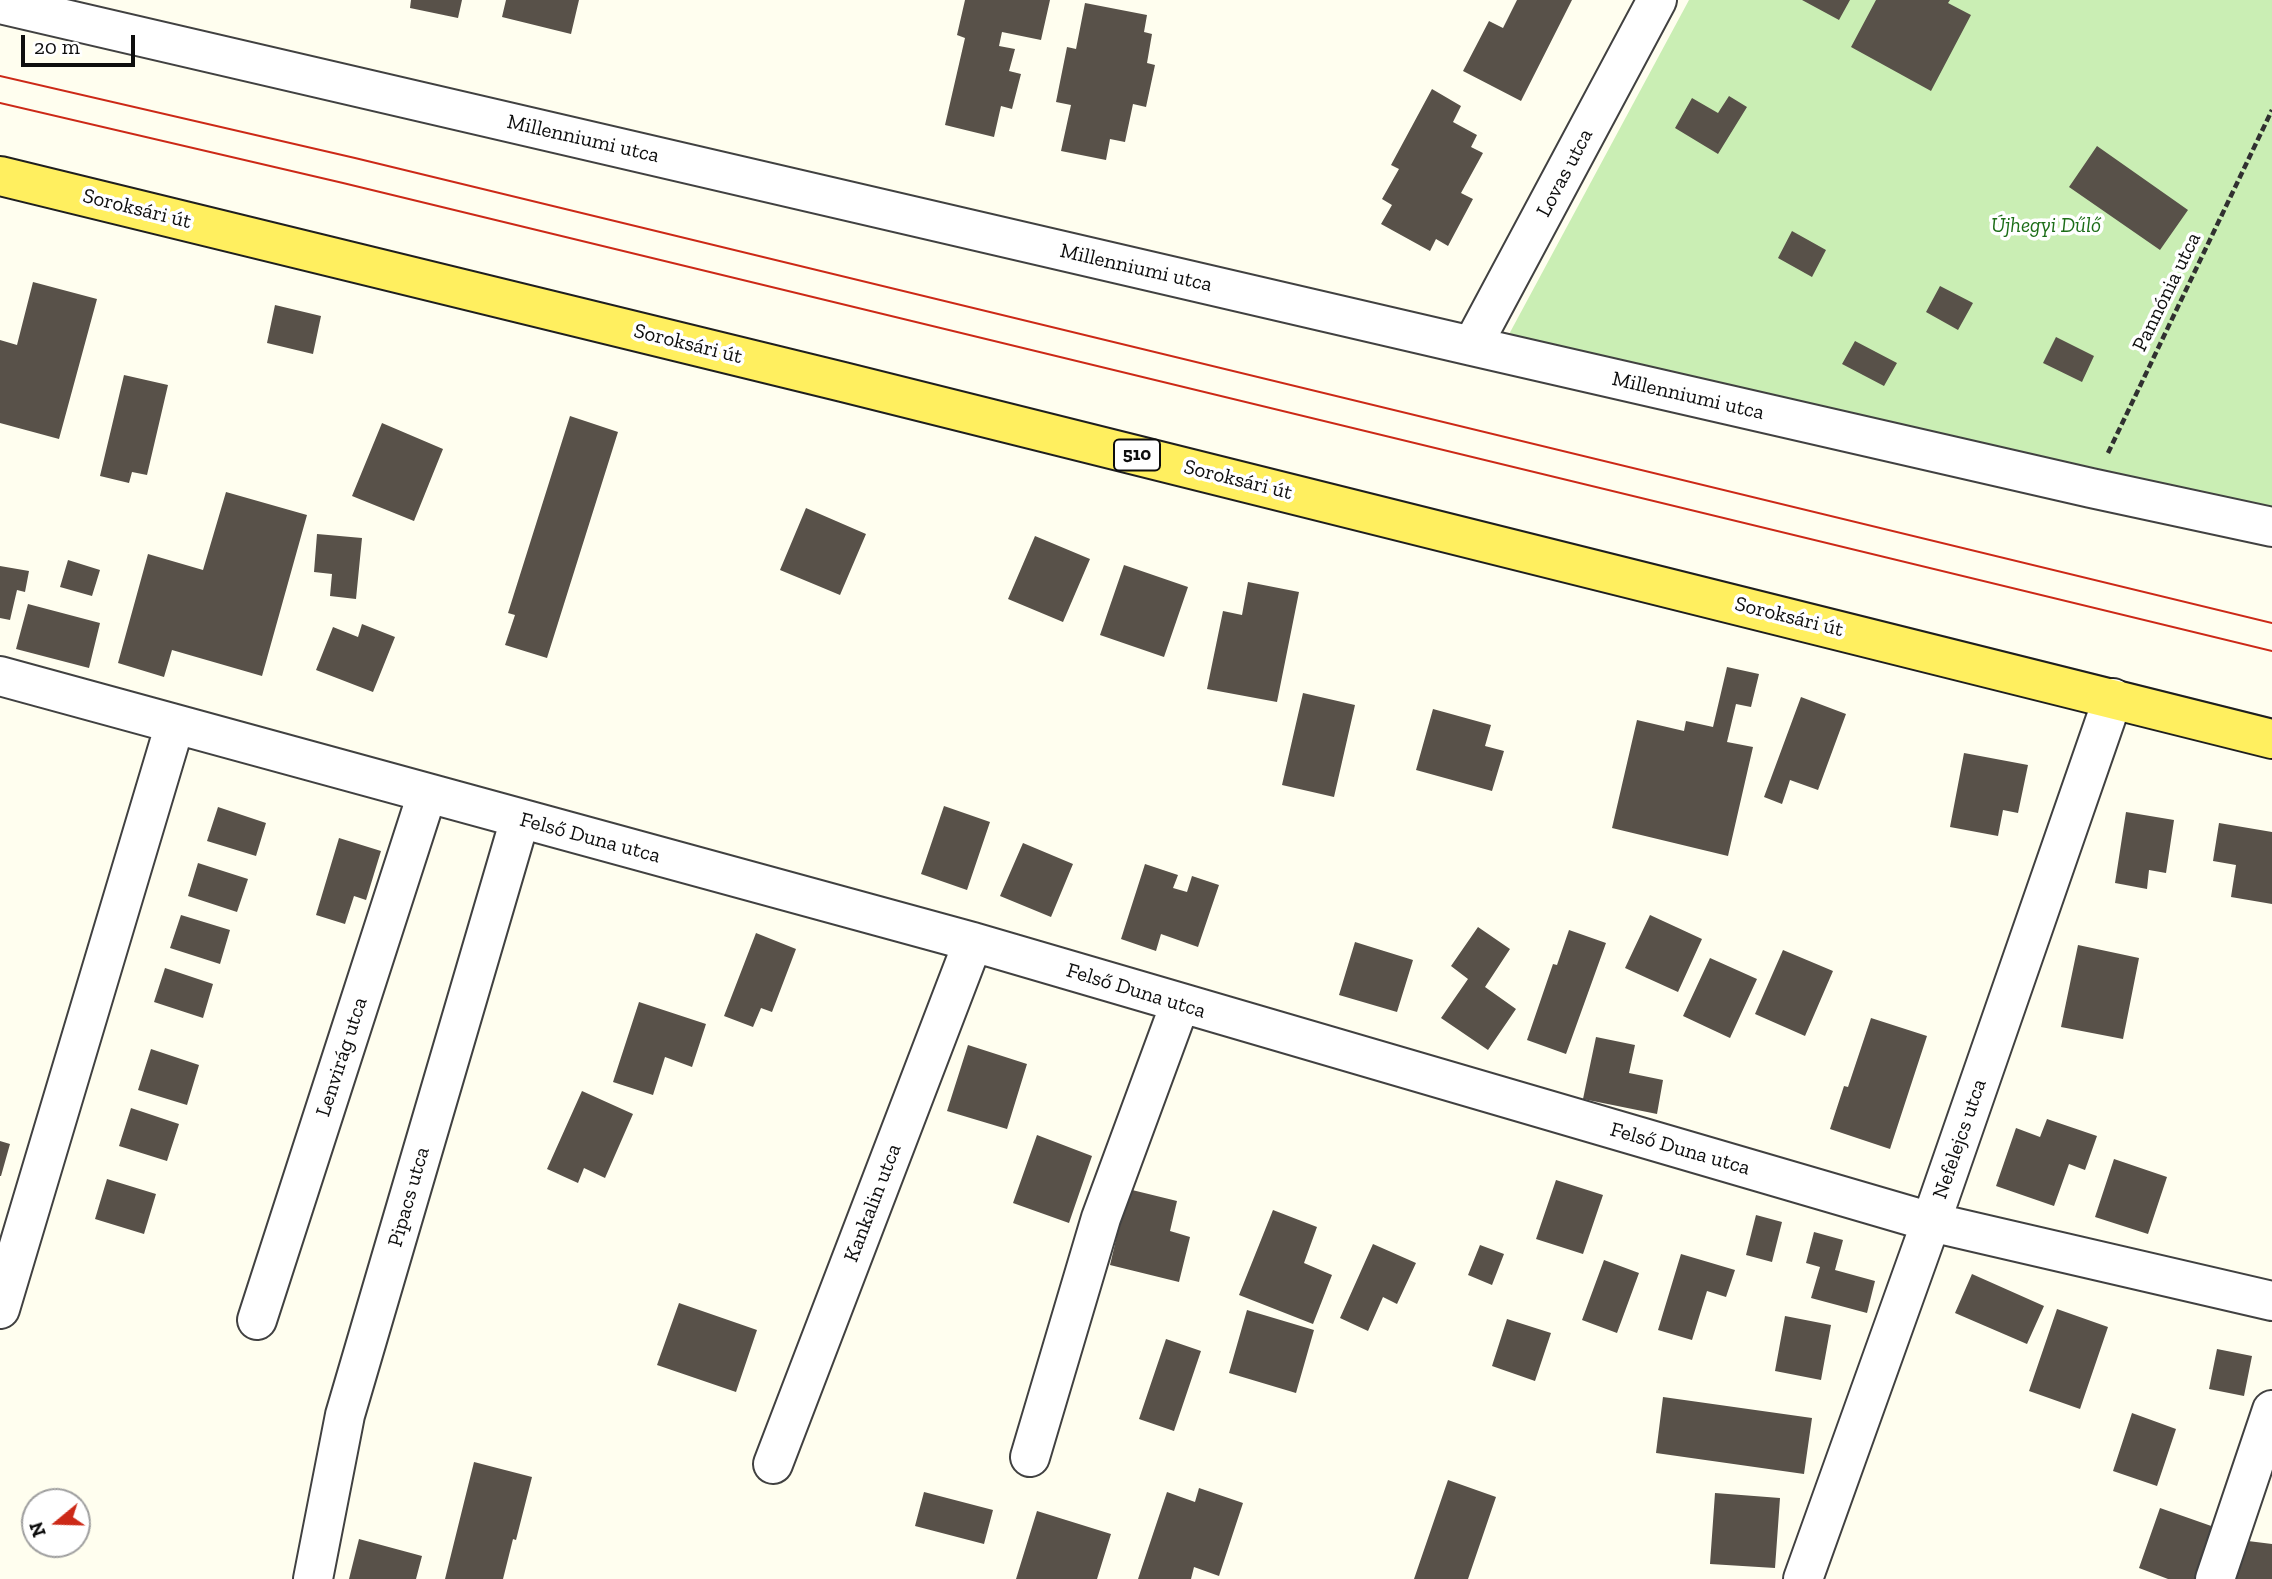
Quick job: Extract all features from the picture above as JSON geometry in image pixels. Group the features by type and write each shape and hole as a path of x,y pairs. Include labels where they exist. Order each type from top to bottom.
{"main road":[{"name":"Soroksári út","path":"0,176 856,385 2272,739"}],"street":[{"name":"Lovas utca","path":"1472,346 1657,0"},
{"name":"Millenniumi utca","path":"0,4 1472,346 2272,527"},
{"name":"Felső Duna utca","path":"0,676 973,942 1931,1222 2272,1301"},
{"name":"Nefelejcs utca","path":"1803,1579 1931,1222 2113,698"},
{"path":"0,1309 175,724"},
{"name":"Lenvirág utca","path":"257,1320 427,793"},
{"name":"Pipacs utca","path":"313,1579 345,1415 520,819"},
{"name":"Kankalin utca","path":"773,1464 973,942"},
{"path":"1030,1457 1101,1217 1180,1004"},
{"path":"2216,1579 2272,1410"}],"path":[{"name":"Pannónia utca","path":"2091,488 2272,110"}],"green space":[{"name":"Újhegyi Dűlő","path":"1689,0 2272,0 2272,507 1507,338"}],"building":[{"path":"411,0 462,0 458,18 410,8"},
{"path":"506,0 579,0 571,34 502,17"},
{"path":"965,0 1050,0 1041,40 1002,32 999,46 1015,49 1009,71 1021,74 1012,109 1001,106 994,137 945,125 965,38 957,35"},
{"path":"1517,0 1572,0 1521,101 1463,71 1489,21 1503,28"},
{"path":"1802,0 1850,0 1839,20"},
{"path":"1876,0 1950,0 1948,3 1971,15 1931,91 1851,47"},
{"path":"1085,3 1147,15 1144,32 1152,34 1147,63 1155,65 1146,107 1133,104 1125,142 1110,139 1106,160 1061,151 1071,105 1056,102 1067,47 1076,49"},
{"path":"1432,89 1461,106 1453,122 1477,135 1471,147 1483,153 1461,193 1473,199 1448,246 1436,239 1430,251 1381,224 1392,205 1382,199 1399,169 1391,165"},
{"path":"1729,96 1747,107 1718,154 1675,128 1692,98 1718,113"},
{"path":"2097,146 2188,210 2160,250 2069,187"},
{"path":"1792,231 1826,250 1812,277 1778,258"},
{"path":"33,282 97,299 59,439 0,423 0,340 17,345"},
{"path":"1940,286 1973,303 1958,330 1926,312"},
{"path":"275,305 321,316 313,354 267,343"},
{"path":"2056,337 2094,356 2082,382 2043,363"},
{"path":"1855,341 1897,363 1884,386 1842,364"},
{"path":"124,375 168,385 147,475 132,472 129,483 100,476"},
{"path":"570,416 618,432 547,658 505,645 515,615 508,613"},
{"path":"382,423 443,449 414,521 352,496"},
{"path":"226,492 307,515 262,676 172,650 164,677 118,663 148,554 203,570"},
{"path":"806,508 866,534 840,595 780,570"},
{"path":"317,534 362,538 356,599 330,596 332,574 314,572"},
{"path":"1035,536 1090,559 1063,622 1008,599"},
{"path":"68,560 100,570 92,596 60,587"},
{"path":"1124,565 1188,587 1164,657 1100,635"},
{"path":"0,566 29,571 25,592 17,590 10,620 0,618"},
{"path":"1248,582 1299,592 1277,702 1207,689 1223,611 1242,615"},
{"path":"28,604 100,623 89,668 16,649"},
{"path":"362,624 395,637 373,692 316,670 333,627 358,637"},
{"path":"1727,667 1759,674 1751,707 1736,704 1727,742 1753,747 1728,856 1612,828 1637,720 1684,731 1686,721 1713,727"},
{"path":"1303,693 1355,705 1334,797 1282,785"},
{"path":"1801,697 1846,714 1818,790 1790,780 1782,804 1764,797"},
{"path":"1433,709 1491,725 1485,746 1504,751 1492,791 1416,770"},
{"path":"1964,753 2028,765 2018,813 2003,810 1998,836 1950,827"},
{"path":"944,806 990,822 967,890 921,874"},
{"path":"218,807 266,823 256,856 207,841"},
{"path":"2126,812 2174,820 2166,873 2149,870 2147,889 2115,883"},
{"path":"2219,823 2272,832 2272,904 2231,897 2236,865 2213,861"},
{"path":"339,838 381,851 366,900 354,896 345,924 316,915"},
{"path":"1023,843 1073,864 1051,917 1000,896"},
{"path":"198,863 248,879 237,912 188,896"},
{"path":"1145,864 1178,875 1173,888 1187,892 1192,876 1219,885 1198,947 1161,934 1156,951 1121,939"},
{"path":"181,915 230,930 220,964 170,948"},
{"path":"1650,915 1702,939 1678,992 1625,968"},
{"path":"1478,927 1510,949 1485,987 1516,1009 1488,1050 1441,1018 1468,979 1451,966"},
{"path":"1569,930 1606,943 1566,1054 1527,1040 1553,964 1557,965"},
{"path":"756,933 796,949 772,1012 761,1008 753,1027 724,1016"},
{"path":"1355,942 1413,960 1397,1012 1339,995"},
{"path":"2078,945 2139,958 2123,1039 2061,1027"},
{"path":"1783,950 1833,971 1805,1036 1755,1014"},
{"path":"1710,958 1757,979 1730,1038 1683,1016"},
{"path":"165,968 213,984 203,1018 154,1002"},
{"path":"639,1002 706,1024 692,1067 665,1057 653,1095 613,1082"},
{"path":"1871,1018 1927,1036 1890,1149 1830,1129 1844,1086 1848,1087"},
{"path":"1596,1037 1635,1045 1629,1073 1663,1080 1657,1114 1583,1099"},
{"path":"968,1045 1027,1064 1007,1129 947,1111"},
{"path":"151,1049 199,1065 187,1105 138,1090"},
{"path":"582,1091 633,1114 605,1178 584,1168 578,1183 547,1169"},
{"path":"131,1108 179,1124 167,1161 119,1146"},
{"path":"2047,1119 2097,1136 2085,1170 2069,1164 2054,1206 1996,1186 2016,1128 2040,1137"},
{"path":"1037,1135 1092,1156 1069,1223 1013,1203"},
{"path":"0,1141 10,1144 1,1176 0,1176"},
{"path":"2114,1159 2167,1177 2148,1234 2095,1217"},
{"path":"107,1179 156,1194 144,1234 95,1219"},
{"path":"1556,1180 1603,1195 1583,1254 1536,1239"},
{"path":"1128,1189 1177,1201 1170,1231 1190,1237 1179,1282 1110,1265"},
{"path":"1273,1210 1317,1227 1304,1263 1332,1275 1313,1324 1239,1295"},
{"path":"1756,1215 1782,1222 1772,1262 1746,1255"},
{"path":"1814,1232 1843,1240 1835,1270 1875,1281 1867,1313 1811,1298 1820,1267 1806,1263"},
{"path":"1373,1244 1416,1263 1397,1304 1383,1297 1368,1331 1340,1318"},
{"path":"1480,1245 1504,1254 1492,1285 1468,1275"},
{"path":"1681,1254 1735,1270 1726,1297 1707,1291 1692,1340 1658,1330"},
{"path":"1604,1260 1639,1273 1617,1333 1582,1320"},
{"path":"1972,1274 2044,1306 2027,1344 1955,1313"},
{"path":"679,1303 757,1330 736,1392 657,1365"},
{"path":"2057,1309 2108,1327 2080,1409 2029,1391"},
{"path":"1247,1310 1314,1330 1296,1393 1229,1373"},
{"path":"1785,1316 1831,1325 1821,1380 1775,1371"},
{"path":"1507,1319 1551,1333 1535,1381 1492,1366"},
{"path":"1166,1339 1201,1351 1174,1431 1139,1419"},
{"path":"2217,1349 2252,1356 2244,1396 2209,1389"},
{"path":"1663,1397 1812,1418 1804,1474 1656,1453"},
{"path":"2132,1413 2176,1429 2157,1486 2113,1471"},
{"path":"474,1462 532,1477 503,1579 445,1579"},
{"path":"1448,1480 1496,1497 1468,1579 1414,1579"},
{"path":"1199,1488 1243,1503 1219,1576 1194,1567 1191,1579 1138,1579 1167,1492 1195,1502"},
{"path":"924,1492 993,1510 984,1544 915,1526"},
{"path":"1715,1493 1780,1498 1775,1568 1710,1564"},
{"path":"2160,1508 2217,1528 2199,1579 2168,1579 2139,1568"},
{"path":"1037,1511 1111,1534 1097,1579 1016,1579"},
{"path":"359,1539 422,1556 416,1579 349,1579"},
{"path":"2240,1540 2272,1544 2272,1579 2236,1579"}],"tram line":[{"path":"0,76 355,158 2272,623"},
{"path":"0,103 343,183 2272,651"}]}
